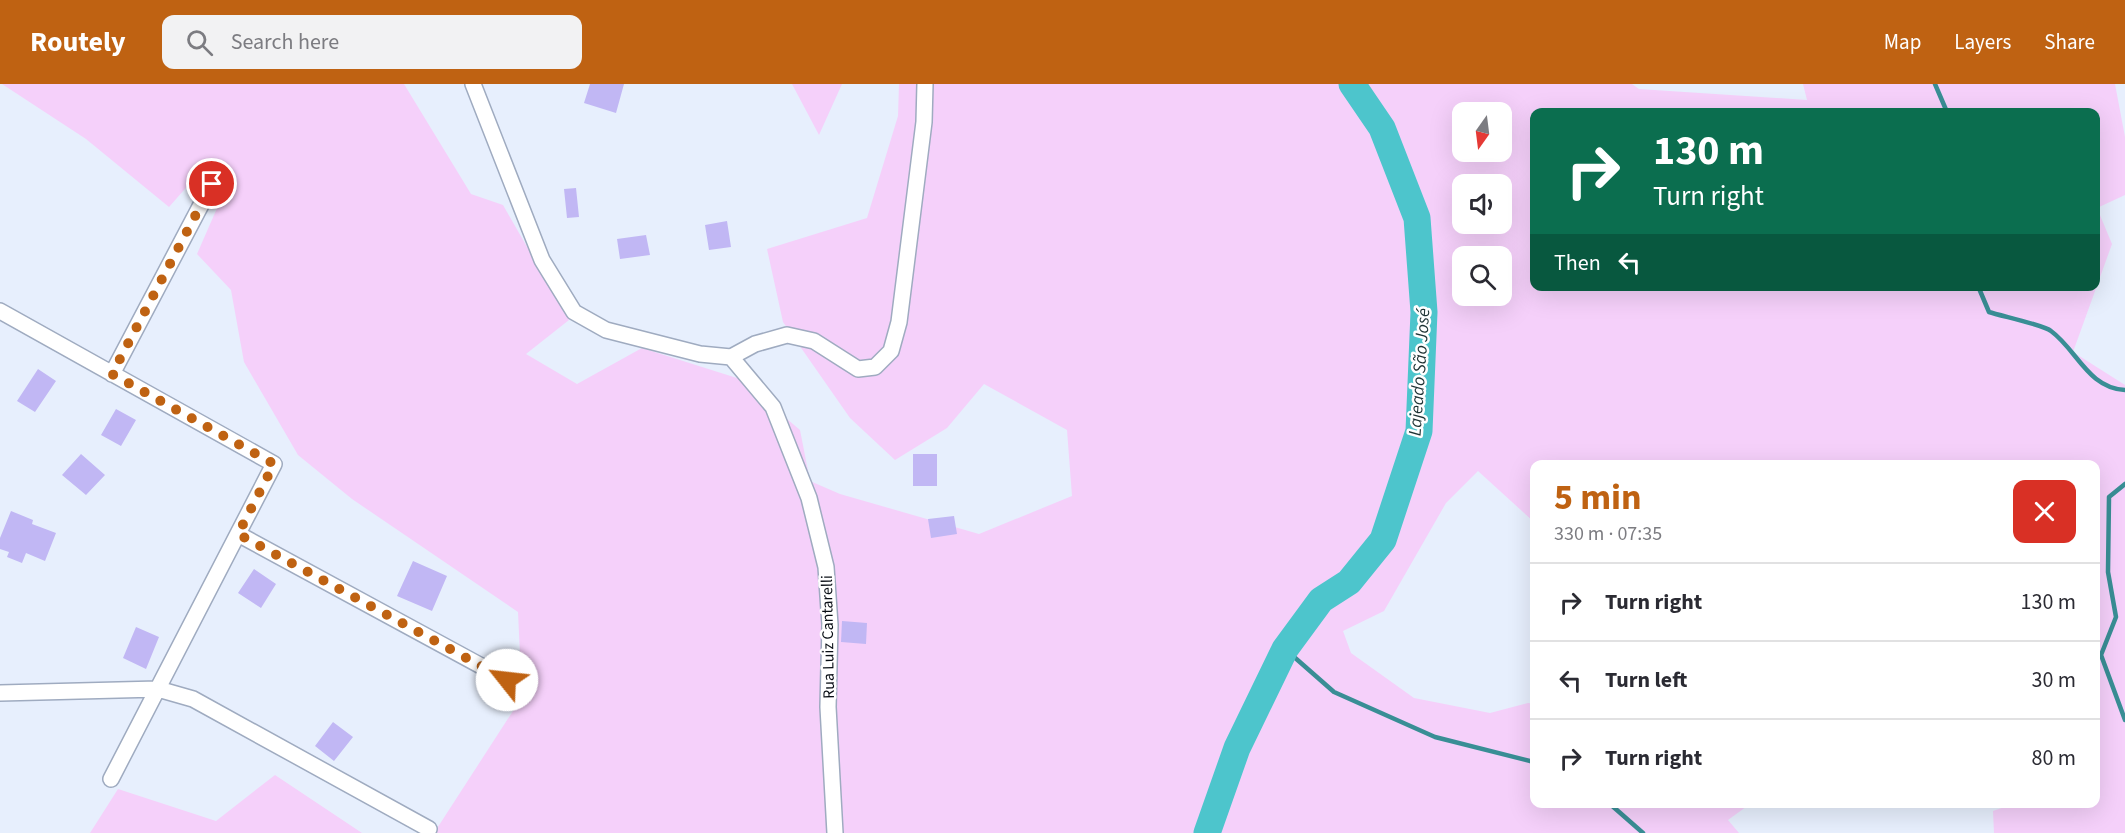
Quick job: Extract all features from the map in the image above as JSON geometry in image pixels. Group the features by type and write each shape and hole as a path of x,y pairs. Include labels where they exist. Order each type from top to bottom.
{"street":[{"path":"473,84 543,260 574,312 606,330 700,354 731,357 755,344 787,335 814,341 858,369 876,367 891,351 899,322 924,122 925,84"},
{"path":"112,374 212,184"},
{"path":"0,311 274,464 111,779"},
{"name":"Rua Luiz Cantarelli","path":"731,357 773,407 809,498 826,567 830,624 828,707 835,833"},
{"path":"238,534 507,680"},
{"path":"0,693 158,689 192,699 429,829"}],"shaded area":[{"path":"2,84 404,84 471,194 503,205 569,320 526,354 577,384 642,348 740,379 800,430 810,481 840,494 979,534 1072,496 1067,430 984,384 947,428 895,460 850,418 783,322 767,249 867,218 898,116 899,84 1632,84 1639,89 1807,100 1803,84 2115,84 2125,137 2125,195 2100,207 2100,108 1530,108 1530,291 2095,291 2073,352 2125,385 2125,833 1994,833 1993,811 2002,808 2100,808 2100,460 1530,460 1530,518 1478,471 1446,503 1384,611 1343,631 1351,653 1414,698 1490,713 1530,703 1530,808 1744,808 1728,820 1739,833 434,833 522,697 518,612 352,499 298,455 244,362 231,290 197,254 228,183 199,173 169,207 86,139"},
{"path":"792,84 842,84 819,135"},
{"path":"2100,215 2112,244 2100,277"},
{"path":"275,775 362,833 90,833 118,789 216,821"}],"building":[{"path":"590,84 624,84 616,113 584,103"},
{"path":"576,188 579,217 567,218 564,189"},
{"path":"727,221 731,247 709,250 705,225"},
{"path":"646,235 650,255 620,259 617,239"},
{"path":"38,369 56,381 35,412 17,401"},
{"path":"116,409 136,420 121,446 101,435"},
{"path":"81,454 105,475 86,495 62,475"},
{"path":"913,454 937,454 937,486 913,486"},
{"path":"11,511 33,520 32,524 56,533 45,561 26,553 22,563 7,557 9,552 0,549 0,538"},
{"path":"954,516 957,534 931,538 928,519"},
{"path":"413,561 447,576 432,611 397,596"},
{"path":"254,569 276,584 261,608 238,593"},
{"path":"842,621 867,623 866,644 841,642"},
{"path":"136,627 159,637 146,669 123,658"},
{"path":"333,722 353,737 334,761 315,746"}],"waterway":[{"name":"Lajeado São José","path":"1207,833 1237,748 1285,649 1321,600 1349,582 1383,540 1419,431 1424,312 1417,218 1382,128 1352,84"},
{"path":"1935,84 1945,108"},
{"path":"1980,291 1989,312 2051,331 2101,383 2125,390"},
{"path":"2125,484 2109,497 2108,572 2116,617 2101,655 2125,720"},
{"path":"1285,649 1334,692 1435,737 1530,761"},
{"path":"1615,808 1643,833"}],"route":[{"path":"212,184 112,374 274,464 238,534 507,680"}]}
